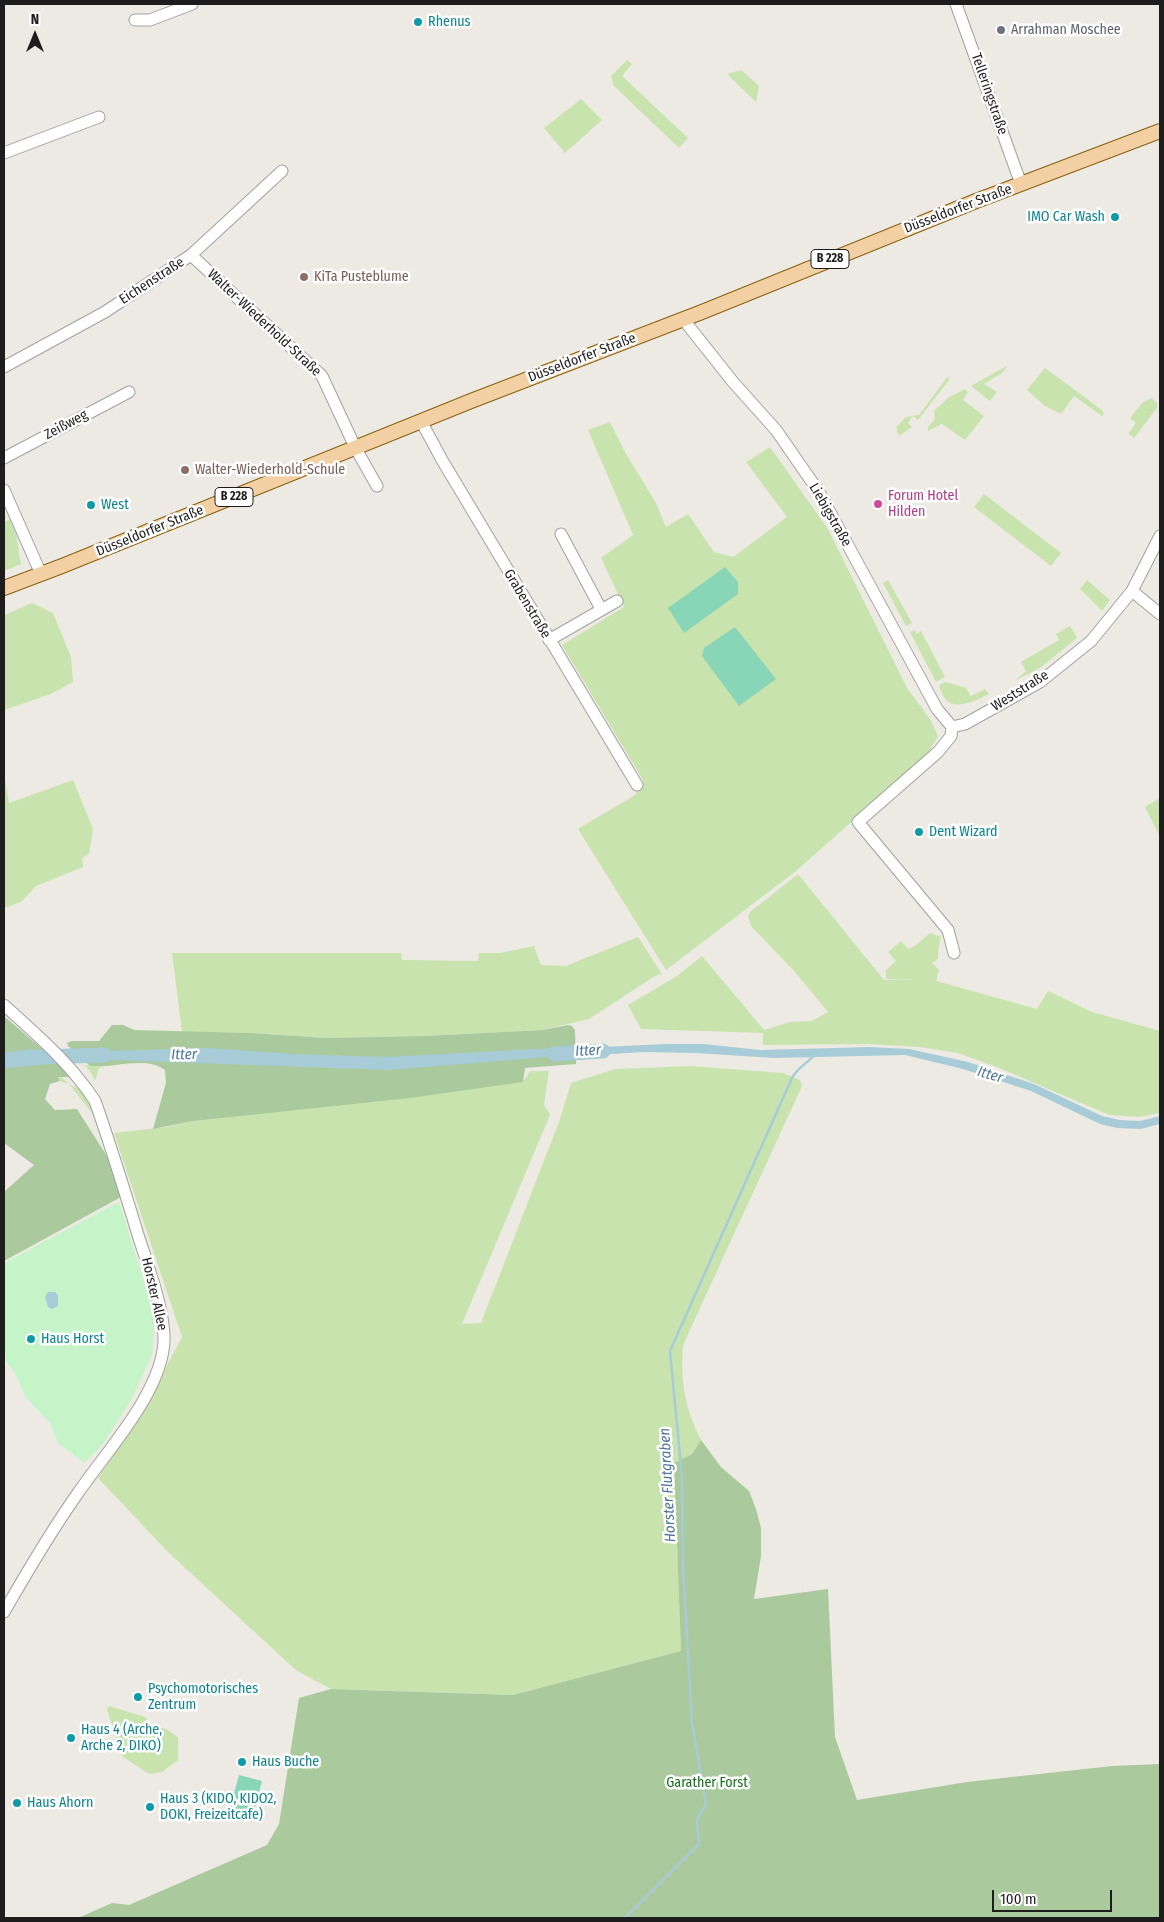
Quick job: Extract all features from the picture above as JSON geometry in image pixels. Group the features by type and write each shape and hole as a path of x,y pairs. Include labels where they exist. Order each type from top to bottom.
{"main road":[{"name":"Düsseldorfer Straße","path":"4,588 356,449 421,421 1160,131"}],"street":[{"path":"135,20 150,20 192,4"},
{"name":"Telleringstraße","path":"956,4 1021,184"},
{"path":"4,153 99,117"},
{"name":"Eichenstraße","path":"4,366 105,312 191,255 282,171"},
{"name":"Walter-Wiederhold-Straße","path":"191,255 322,376 356,449 377,486"},
{"name":"Liebigstraße","path":"683,319 733,382 776,430 819,492 937,709 952,727"},
{"name":"Zeißweg","path":"4,458 129,392"},
{"name":"Grabenstraße","path":"421,421 442,460 637,785"},
{"path":"4,490 41,574"},
{"path":"561,534 601,610"},
{"name":"Weststraße","path":"952,727 965,724 1040,682 1091,641 1132,591 1160,536"},
{"path":"1132,591 1160,614"},
{"path":"549,640 616,601"},
{"path":"952,727 951,736 938,752 858,822 948,930 954,953"},
{"name":"Horster Allee","path":"4,1005 65,1062 84,1084 95,1101 149,1267 162,1319 164,1340 156,1374 135,1414 73,1500 4,1612"}],"green space":[{"path":"627,60 632,64 622,76 688,138 679,148 614,86 611,76"},
{"path":"741,70 759,86 756,102 727,74"},
{"path":"581,99 602,120 565,153 544,128"},
{"path":"1008,365 1002,373 984,384 997,392 990,401 971,386"},
{"path":"1045,368 1102,410 1104,414 1102,416 1074,396 1061,414 1045,406 1027,390"},
{"path":"948,376 949,380 918,420 913,416 908,423 912,427 899,436 896,427 906,417 919,415"},
{"path":"965,389 968,392 963,400 984,416 965,440 942,424 928,431 928,427 935,419 934,411 948,398"},
{"path":"1151,398 1157,403 1157,408 1134,438 1128,434 1136,423 1130,418 1142,403"},
{"path":"610,422 626,454 656,503 666,527 688,514 714,552 733,557 787,517 746,462 770,447 828,529 907,688 930,719 938,736 927,755 796,871 666,970 578,829 635,795 641,787 643,780 562,645 624,607 601,558 633,535 588,430"},
{"path":"984,494 1061,553 1051,566 974,507"},
{"path":"10,519 16,534 21,564 4,571 4,522"},
{"path":"725,567 738,582 738,594 684,633 668,608"},
{"path":"888,580 912,623 906,626 883,583"},
{"path":"1087,580 1110,600 1102,611 1080,589"},
{"path":"32,603 53,613 71,657 73,682 51,694 4,710 4,615"},
{"path":"1070,626 1077,638 1040,668 1016,680 1026,671 1021,662 1059,640 1056,634"},
{"path":"735,627 776,679 739,706 702,656 704,648"},
{"path":"915,630 916,634 921,631 945,677 936,682 910,632"},
{"path":"946,682 966,688 971,696 985,689 989,694 975,701 953,704 942,695 939,685"},
{"path":"4,774 9,803 73,780 93,829 89,854 82,858 83,867 36,886 21,902 4,908"},
{"path":"1160,798 1160,837 1145,807"},
{"path":"798,874 884,980 917,979 886,979 886,970 896,961 888,952 901,941 908,949 915,946 930,933 941,937 938,959 932,963 939,970 936,981 1037,1009 1048,991 1092,1012 1160,1031 1160,1113 1139,1117 1109,1115 997,1067 958,1053 919,1047 870,1044 763,1045 763,1033 641,1029 628,1005 677,976 702,956 764,1030 790,1022 812,1021 828,1012 795,972 751,926 748,916 750,912"},
{"path":"638,937 662,974 655,976 589,1019 543,1030 424,1036 326,1038 251,1033 182,1032 172,953 401,953 402,960 478,961 479,953 500,953 534,946 541,965 566,966"},
{"path":"4,1016 69,1072 70,1077 58,1077 60,1081 50,1084 45,1099 55,1110 77,1109 110,1161 121,1197 4,1261 4,1192 34,1165 4,1143"},
{"path":"112,1025 123,1025 134,1030 251,1033 326,1038 424,1036 543,1030 568,1025 572,1026 575,1030 576,1064 525,1068 523,1082 410,1098 193,1121 153,1129 166,1083 165,1070 148,1063 90,1066 68,1046 67,1043 72,1041 99,1041"},
{"path":"84,1065 104,1066 99,1068 95,1081 91,1072"},
{"path":"690,1066 783,1073 800,1080 802,1086 683,1345 682,1371 687,1406 701,1440 692,1454 674,1463 681,1651 514,1695 331,1689 297,1671 168,1552 98,1478 139,1418 182,1337 114,1133 167,1127 193,1121 523,1082 530,1071 549,1071 544,1105 550,1115 462,1324 481,1323 559,1122 571,1083 615,1069"},
{"path":"58,1076 80,1089 91,1100 97,1119 69,1084 60,1081"},
{"path":"119,1202 150,1300 154,1325 152,1355 130,1402 103,1444 84,1463 58,1443 50,1423 26,1398 15,1373 6,1361 4,1338 4,1263"},
{"name":"Garather Forst","path":"701,1440 721,1467 749,1491 756,1509 761,1528 761,1556 754,1599 828,1589 835,1737 857,1800 967,1782 1112,1766 1160,1764 1160,1918 78,1918 112,1903 129,1905 267,1845 279,1824 299,1698 331,1689 513,1695 681,1651 674,1463 692,1454"},
{"path":"109,1706 145,1717 151,1725 166,1729 178,1737 178,1760 162,1772 149,1774 122,1756 107,1709"},
{"path":"239,1775 262,1781 251,1822 228,1816"}],"water":[{"path":"704,1044 760,1050 869,1047 909,1049 968,1062 1034,1084 1102,1116 1120,1120 1140,1121 1160,1116 1160,1124 1141,1129 1117,1128 1100,1124 1031,1091 963,1069 905,1055 774,1058 643,1052 583,1056 582,1048"},
{"path":"573,1047 573,1055 387,1070 86,1059 80,1052 206,1048 293,1054 387,1057"},
{"path":"31,1049 45,1063 4,1067 4,1053"},
{"path":"48,1292 55,1292 58,1295 58,1306 52,1309 48,1307 45,1297"}],"waterway":[{"name":"Itter","path":"554,1054 603,1051"},
{"name":"Horster Flutgraben","path":"625,1918 699,1844 697,1819 706,1804 692,1721 683,1568 682,1477 670,1351 792,1078 815,1054"},
{"name":"Itter","path":"4,1061 41,1057 104,1055"}],"place":[{"name":"Rhenus","path":"418,22"},
{"name":"Arrahman Moschee","path":"1001,30"},
{"name":"IMO Car Wash","path":"1115,217"},
{"name":"KiTa Pusteblume","path":"304,277"},
{"name":"Walter-Wiederhold-Schule","path":"185,470"},
{"name":"Forum Hotel Hilden","path":"878,504"},
{"name":"West","path":"91,505"},
{"name":"Dent Wizard","path":"919,832"},
{"name":"Haus Horst","path":"31,1339"},
{"name":"Psychomotorisches Zentrum","path":"138,1697"},
{"name":"Haus 4 (Arche, Arche 2, DIKO)","path":"71,1738"},
{"name":"Haus Buche","path":"242,1762"},
{"name":"Haus Ahorn","path":"17,1803"},
{"name":"Haus 3 (KIDO, KIDO2, DOKI, Freizeitcafe)","path":"150,1807"}]}
